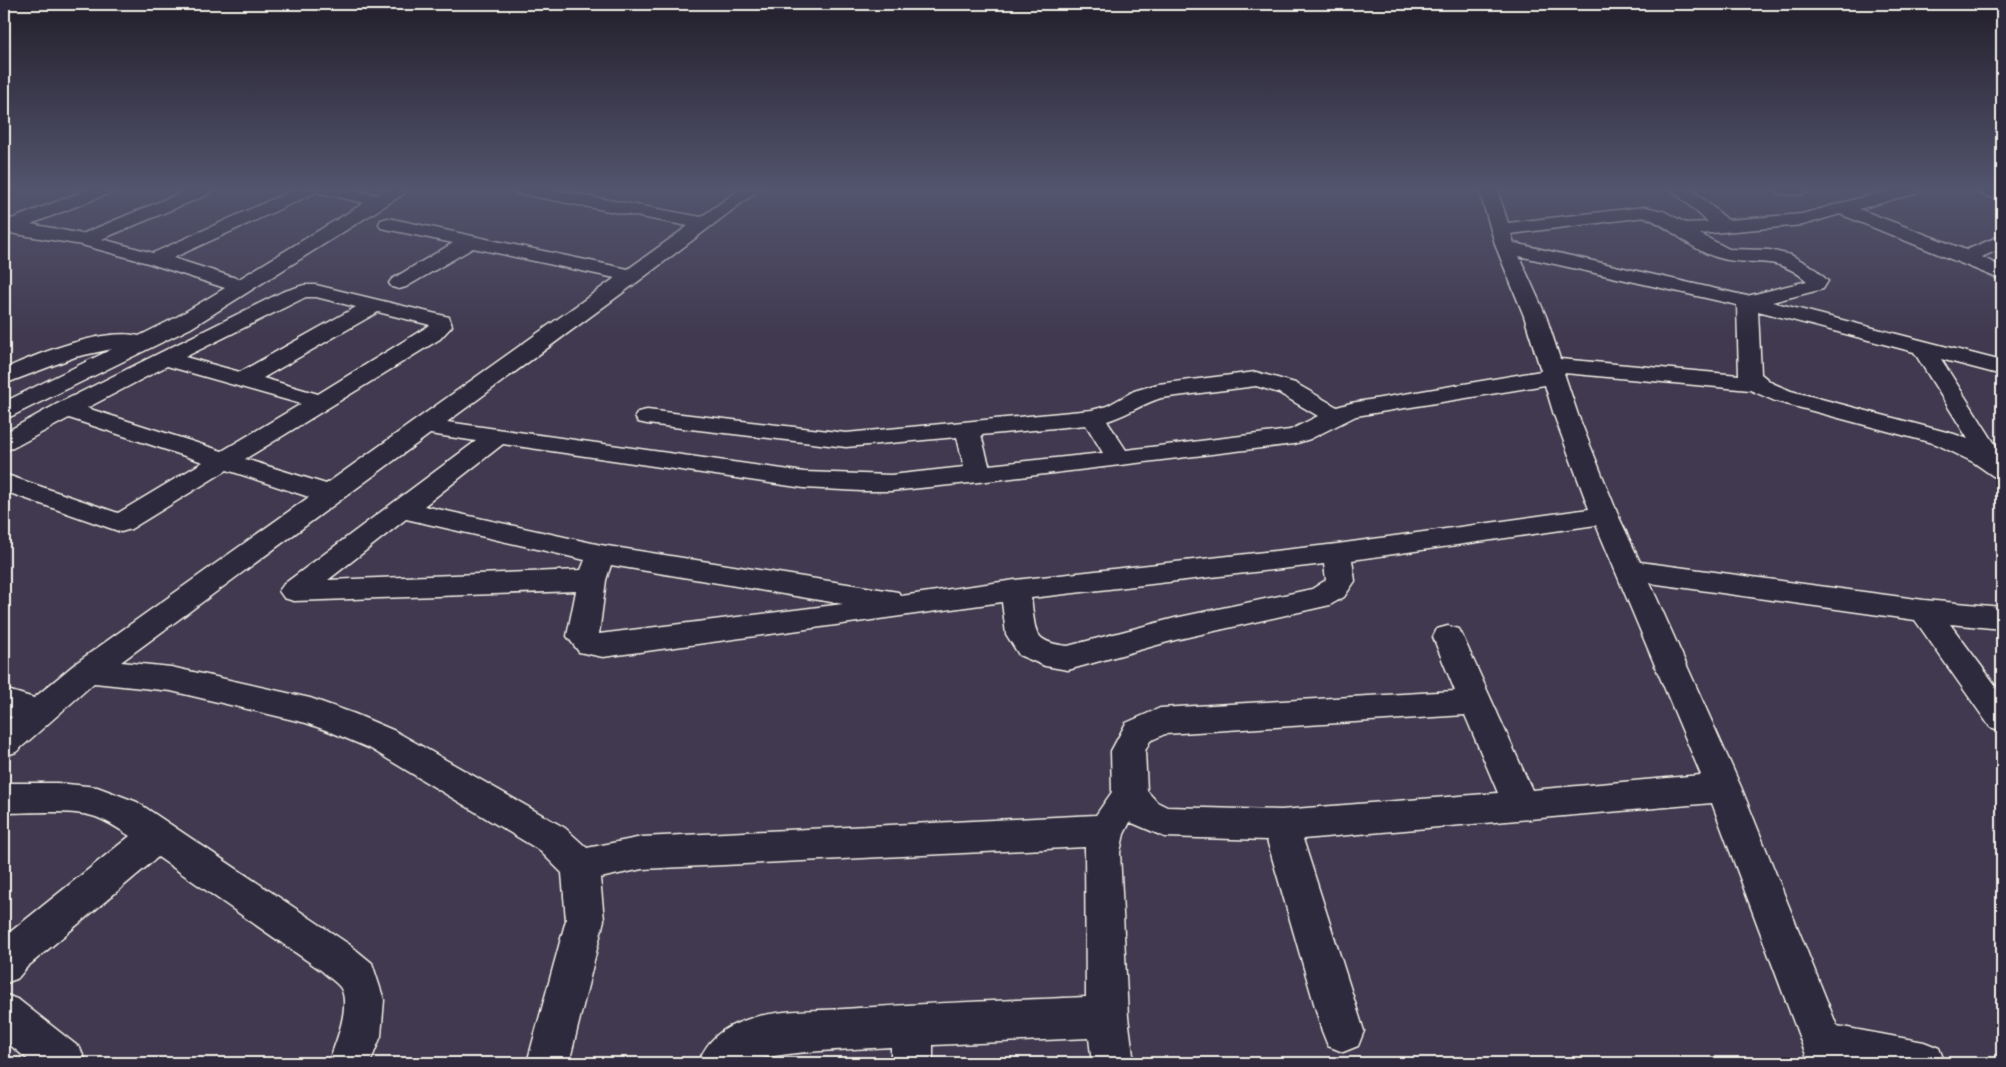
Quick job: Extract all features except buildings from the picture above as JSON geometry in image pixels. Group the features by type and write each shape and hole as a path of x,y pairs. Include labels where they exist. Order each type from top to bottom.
{"street":[{"path":"77,239 155,259 242,287"},
{"path":"155,259 199,239"},
{"path":"4,411 182,323 318,239"},
{"path":"460,239 633,276"},
{"path":"4,743 88,671 683,239"},
{"path":"1504,239 1535,316 1566,415 1605,515 1724,787 1827,1054 1924,1063"},
{"path":"1507,239 2002,368"},
{"path":"1696,239 1717,252 1735,256 1761,255 1779,258 1813,276 1818,281 1816,285 1747,302"},
{"path":"1919,239 1966,257 2002,274"},
{"path":"399,283 471,241"},
{"path":"1966,257 2002,241"},
{"path":"4,443 65,409 165,358 289,296 304,291 316,291 441,322 441,326 321,402 222,460 121,523 4,482"},
{"path":"1747,302 1750,374 1754,383"},
{"path":"242,380 375,305"},
{"path":"4,377 78,348 110,342 146,341"},
{"path":"1922,347 1998,467"},
{"path":"165,358 321,402"},
{"path":"426,426 832,482 891,483 1119,459 1294,437 1312,431 1334,416 1351,410 1553,370 1754,383 1766,390 1784,396 1945,439 1970,449 1998,467"},
{"path":"647,417 846,440 1093,417 1115,411 1129,402 1158,391 1256,379 1269,380 1281,385 1334,416"},
{"path":"65,409 331,495"},
{"path":"1093,417 1119,459"},
{"path":"669,460 706,425"},
{"path":"967,428 979,474"},
{"path":"498,436 294,591 597,567"},
{"path":"400,509 597,567 929,604"},
{"path":"597,567 582,636 590,644 603,646 929,604 1015,590 1337,553 1605,515"},
{"path":"1015,590 1021,634 1030,647 1045,655 1068,658 1175,629 1320,598 1334,590 1341,581 1337,553"},
{"path":"1628,570 1924,611 2002,618"},
{"path":"1924,611 2002,718"},
{"path":"1448,637 1521,806"},
{"path":"88,671 171,679 310,711 383,740 552,839 580,866 586,920 548,1063"},
{"path":"4,701 38,713"},
{"path":"1476,702 1160,721 1138,732 1128,751 1130,796 1144,813 1165,822 1280,825 1521,806 1724,787"},
{"path":"1113,1063 1107,1017 1102,852 1105,830 1115,813 1130,796"},
{"path":"4,798 57,798 97,802 124,813 336,958 358,978 364,1000 360,1036 349,1063"},
{"path":"1280,825 1343,1031"},
{"path":"580,866 642,853 1105,830"},
{"path":"4,965 13,954 157,836"},
{"path":"4,1014 65,1063"},
{"path":"720,1063 725,1055 748,1040 766,1037 912,1044 1107,1017"}]}
